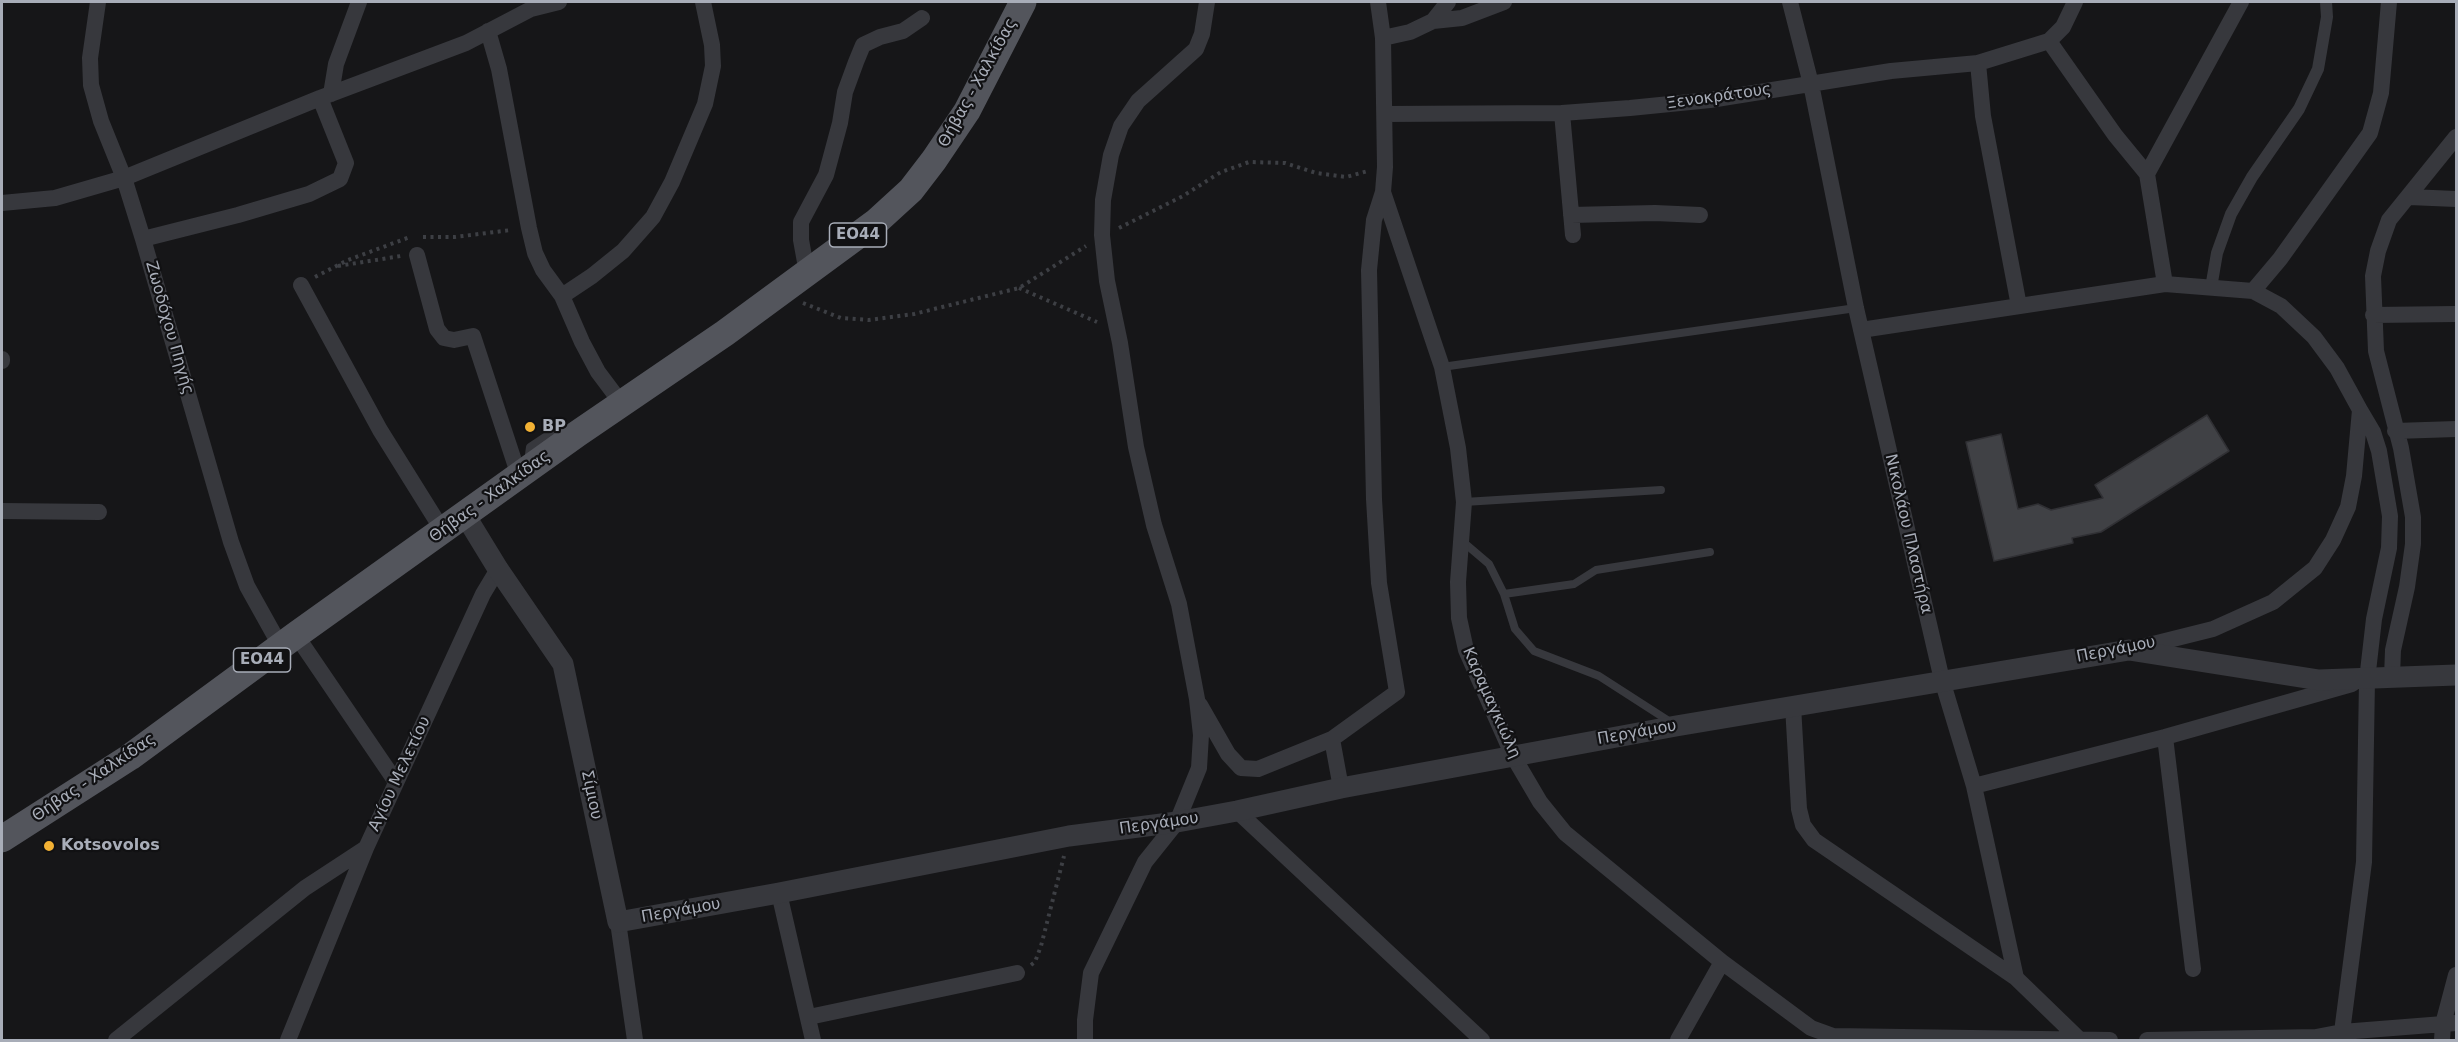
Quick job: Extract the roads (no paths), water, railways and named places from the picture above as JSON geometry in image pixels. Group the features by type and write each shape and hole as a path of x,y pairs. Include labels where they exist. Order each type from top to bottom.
{"main road":[{"name":"Θήβας - Χαλκίδας","path":"2,839 130,757 522,473 876,222 911,190 934,160 966,111 1023,2"}],"street":[{"name":"Ζωοδόχου Πηγής","path":"98,2 90,58 91,85 101,121 124,178 143,238 231,542 247,586 396,782"},
{"path":"143,238 238,215 299,197 340,179 346,163 325,96 359,2"},
{"path":"2,203 55,198 124,178 325,96 466,43 531,9 559,2"},
{"path":"562,296 623,251 653,217 672,182 705,104 713,66 712,45 703,2"},
{"path":"1085,1041 1085,1020 1091,973 1145,862 1177,822 1199,768 1201,735 1197,699 1179,604 1154,525 1136,447 1107,281 1102,235 1103,200 1111,155 1121,126 1138,101 1196,49 1202,34 1207,2"},
{"path":"1197,699 1228,754 1241,768 1258,769 1332,740 1397,692 1378,583 1374,499 1370,270 1374,220 1383,192 1385,114 1383,38 1378,2"},
{"path":"1433,21 1448,2"},
{"path":"1383,38 1410,32 1433,21 1462,18 1504,2"},
{"name":"Νικολάου Πλαστήρα","path":"1790,2 1811,84 1856,308 1942,680 1974,786 2016,978"},
{"path":"2075,2 2063,27 2049,41 2115,135 2147,174 2165,284"},
{"path":"2147,174 2241,2"},
{"path":"2211,288 2217,253 2231,214 2252,177 2299,110 2318,69 2326,2"},
{"path":"2253,291 2280,259 2370,133 2381,93 2389,2"},
{"path":"807,273 801,240 801,222 826,175 840,123 845,92 859,53 863,45 880,37 903,31 922,18"},
{"path":"488,31 499,69 533,245 543,270 562,296 598,372 622,404"},
{"name":"Ξενοκράτους","path":"1385,114 1562,113 1710,100 1891,71 1978,63 2049,41"},
{"path":"1978,63 1983,116 2019,306"},
{"path":"1562,113 1573,235"},
{"path":"2392,677 2393,650 2407,587 2413,544 2413,517 2406,468 2376,351 2373,276 2378,251 2390,220 2457,137"},
{"name":"Καραμαγκιώλη","path":"1383,192 1443,367 1458,448 1464,502 1458,582 1459,618 1466,651 1513,756 1540,802 1565,833 1722,962 1811,1028 1833,1038"},
{"path":"2409,197 2457,199"},
{"path":"1571,215 1646,213 1700,215"},
{"path":"417,255 437,329 444,338 454,340 473,336 522,473"},
{"path":"1861,330 2165,284 2253,291 2281,306 2314,338 2337,368 2373,432 2379,451 2390,516 2389,548 2374,619 2367,680 2364,862 2343,1036"},
{"path":"301,285 380,430 443,531"},
{"path":"2373,315 2457,314"},
{"name":"Περγάμου","path":"618,922 1069,836 1177,822 1237,811 1341,788 1676,726 2129,650 2213,629 2274,603 2315,568 2333,540 2348,507 2354,476 2360,410"},
{"path":"2395,431 2457,429"},
{"path":"2,511 99,512"},
{"path":"465,515 498,569"},
{"name":"Αγίου Μελετίου","path":"288,1041 366,848 478,605 498,569"},
{"name":"Σίμιου","path":"498,569 563,664 618,922 635,1041"},
{"path":"2129,650 2319,680 2457,675"},
{"path":"1974,786 2165,737 2367,680"},
{"path":"1793,706 1799,809 1803,825 1814,840 2016,978 2087,1040"},
{"path":"2165,737 2193,969"},
{"path":"1332,740 1341,788"},
{"path":"1237,811 1482,1041"},
{"path":"116,1041 305,888 366,848"},
{"path":"779,893 813,1041"},
{"path":"1678,1041 1722,962"},
{"path":"809,1017 1017,973"},
{"path":"2147,1041 2343,1036 2447,1029 2457,975"},
{"path":"1833,1038 2110,1041"}],"lane":[{"path":"1443,367 1856,308"},
{"path":"1464,502 1661,490"},
{"path":"1462,541 1489,564 1504,594 1515,629 1534,651 1599,676 1676,726"},
{"path":"1504,594 1574,584 1596,570 1710,552"}],"place":[{"name":"BP","path":"530,427"},
{"name":"Kotsovolos","path":"49,846"}]}
